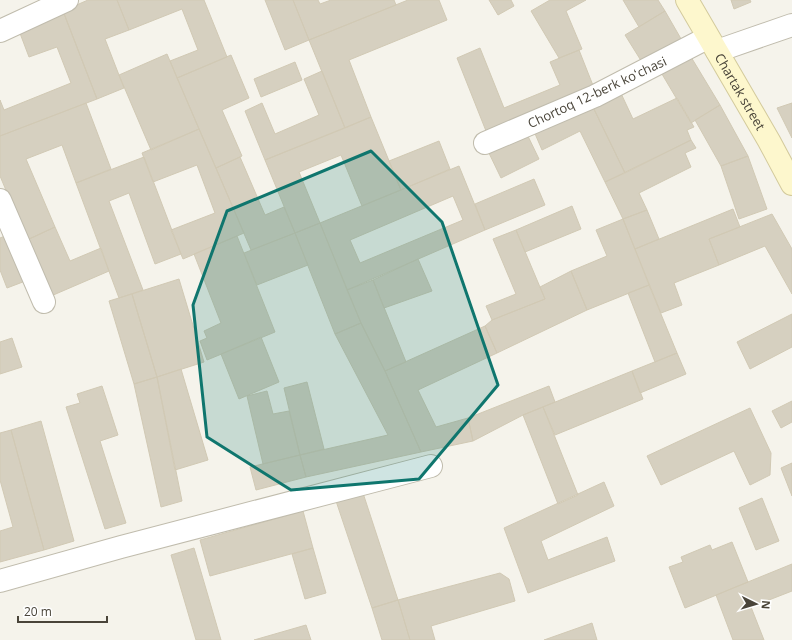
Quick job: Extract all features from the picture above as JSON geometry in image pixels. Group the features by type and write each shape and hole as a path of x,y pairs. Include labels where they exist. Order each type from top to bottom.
{"main road":[{"name":"Chartak street","path":"687,0 792,184"}],"street":[{"path":"0,30 67,0"},
{"name":"Chortoq 12-berk koʻchasi","path":"485,143 712,45 792,25"},
{"path":"0,200 44,302"},
{"path":"0,582 121,547 431,466"}],"highlighted area":[{"path":"371,151 442,222 498,385 419,479 291,490 207,437 193,305 227,211"}],"building":[{"path":"88,0 117,0 129,30 105,39 124,88 97,99 63,11"},
{"path":"117,0 204,0 227,57 177,78 170,61 198,50 182,9 129,30"},
{"path":"265,0 293,0 309,40 285,50"},
{"path":"293,0 318,0 320,4 331,0 394,0 396,5 309,40"},
{"path":"408,0 439,0 447,20 349,60 371,117 345,128 309,40"},
{"path":"489,0 511,0 514,6 498,15"},
{"path":"550,0 586,0 566,11 582,49 559,58 531,11"},
{"path":"623,0 658,0 665,11 639,27"},
{"path":"731,0 750,0 751,2 734,9"},
{"path":"63,11 97,99 0,136 0,100 4,110 71,83 57,47 29,57 18,28"},
{"path":"665,11 684,44 645,67 625,35"},
{"path":"480,48 504,108 560,85 550,62 579,50 596,93 488,136 457,58"},
{"path":"688,52 720,105 691,123 659,69"},
{"path":"167,54 199,129 151,150 119,75"},
{"path":"231,55 249,98 222,110 242,156 216,168 177,78"},
{"path":"295,62 302,80 261,97 254,79"},
{"path":"322,71 345,128 265,160 245,111 262,103 275,134 319,115 304,79"},
{"path":"618,87 633,119 677,98 694,127 687,130 691,140 625,173 590,101"},
{"path":"590,101 625,173 605,182 580,131 542,150 533,129"},
{"path":"86,103 111,169 76,183 62,145 26,159 55,227 27,240 0,176 0,136"},
{"path":"792,103 792,138 777,108"},
{"path":"720,105 748,156 721,166 695,120"},
{"path":"371,117 401,190 362,206 341,155 299,172 320,223 295,233 265,160"},
{"path":"199,129 244,233 183,259 171,230 215,213 197,165 153,182 142,153"},
{"path":"525,130 539,159 501,178 487,149"},
{"path":"691,140 696,148 685,153 691,167 639,193 647,210 623,219 605,182"},
{"path":"439,141 450,169 401,190 389,161"},
{"path":"748,156 767,209 739,219 721,166"},
{"path":"144,157 181,254 155,264 129,193 109,201 143,290 119,298 76,183"},
{"path":"240,157 265,215 284,207 295,233 251,250 216,168"},
{"path":"459,166 485,230 347,290 320,223","holes":["453,196 463,220 360,263 350,240"]},
{"path":"534,179 545,205 485,230 475,204"},
{"path":"572,206 581,229 525,252 516,230"},
{"path":"733,209 740,227 709,239 719,265 674,283 682,305 661,313 635,249"},
{"path":"647,210 659,239 635,249 623,219"},
{"path":"772,214 792,249 792,294 765,246 719,265 709,239"},
{"path":"623,219 649,285 587,310 571,271 607,256 596,230"},
{"path":"320,223 361,323 335,334 295,233"},
{"path":"55,227 70,261 101,248 109,271 51,296 27,240"},
{"path":"516,230 545,299 492,320 486,306 516,294 493,239"},
{"path":"295,233 308,265 257,285 244,253"},
{"path":"10,234 28,280 7,288 0,270 0,238"},
{"path":"237,236 275,332 207,360 200,341 207,338 204,331 221,323 194,254"},
{"path":"418,259 432,291 384,308 373,280"},
{"path":"571,271 587,310 497,353 485,326 492,320 545,299 540,287"},
{"path":"179,279 204,362 157,377 132,294"},
{"path":"373,280 406,362 385,371 361,323 347,290"},
{"path":"649,285 677,353 655,362 628,293"},
{"path":"132,294 157,377 134,384 109,301"},
{"path":"792,314 792,347 750,369 737,342"},
{"path":"361,323 385,371 421,452 306,477 300,455 388,435 335,334"},
{"path":"485,326 497,353 418,390 436,427 468,418 473,441 421,452 385,371"},
{"path":"261,337 279,382 239,399 221,354"},
{"path":"12,338 22,367 0,374 0,342"},
{"path":"677,353 686,374 640,393 632,371"},
{"path":"181,369 208,460 175,470 157,377"},
{"path":"632,371 643,399 555,435 543,407"},
{"path":"157,377 182,501 161,507 134,384"},
{"path":"307,382 324,449 300,455 284,388"},
{"path":"102,386 118,435 100,441 126,523 105,529 66,407 80,403 77,394"},
{"path":"549,386 555,402 523,415 473,441 468,418"},
{"path":"267,391 273,414 289,411 300,455 263,464 247,396"},
{"path":"792,401 792,422 781,428 772,411"},
{"path":"543,407 578,495 558,504 523,415"},
{"path":"750,408 771,453 770,475 750,485 734,451 661,485 647,456"},
{"path":"41,421 74,541 44,550 11,430"},
{"path":"11,430 44,550 0,562 0,531 13,527 0,480 0,433"},
{"path":"300,455 306,477 256,490 250,467"},
{"path":"792,463 792,496 781,468"},
{"path":"604,482 614,506 541,541 548,560 607,537 615,561 528,593 504,528"},
{"path":"363,493 398,600 372,608 336,501"},
{"path":"762,498 779,541 756,550 739,508"},
{"path":"303,511 313,548 210,576 200,540"},
{"path":"732,542 748,582 685,608 669,567 683,562 681,557 710,545 712,550"},
{"path":"194,548 221,640 196,640 171,555"},
{"path":"313,548 326,593 305,599 292,554"},
{"path":"792,564 792,591 751,607 764,640 733,640 716,595"},
{"path":"500,573 509,579 515,601 431,626 435,640 410,640 398,600"},
{"path":"398,600 410,640 382,640 372,608"},
{"path":"592,623 597,640 544,640"},
{"path":"306,625 311,640 254,640"}]}
